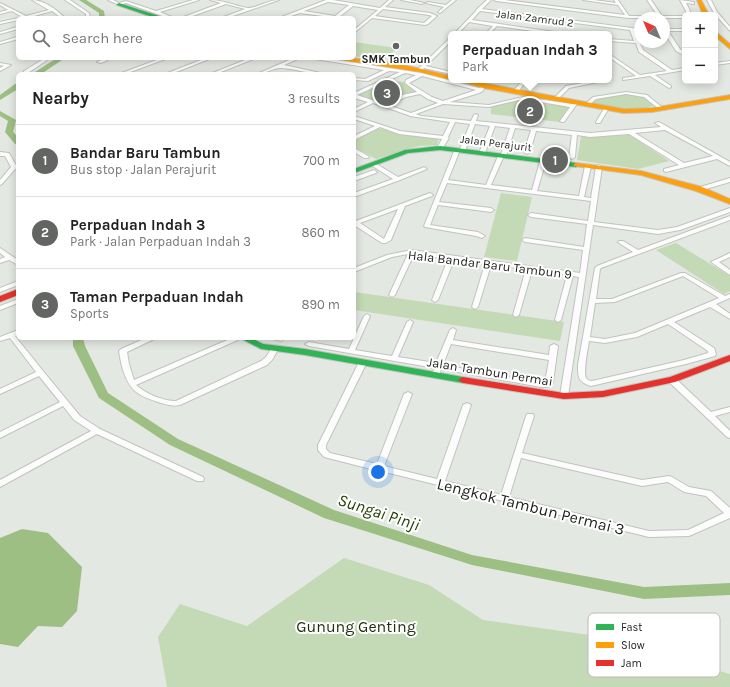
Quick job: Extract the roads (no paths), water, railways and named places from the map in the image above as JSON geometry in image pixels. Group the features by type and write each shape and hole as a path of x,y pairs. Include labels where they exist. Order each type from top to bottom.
{"street":[{"path":"34,0 54,10 59,16"},
{"path":"67,0 88,14 88,16"},
{"path":"110,0 157,16 190,1 198,0"},
{"path":"122,3 132,0"},
{"path":"212,0 250,9"},
{"path":"261,0 270,2"},
{"path":"229,16 277,0"},
{"path":"356,30 391,0"},
{"path":"402,0 422,3"},
{"path":"440,12 454,0"},
{"path":"459,31 489,0"},
{"path":"496,0 634,18"},
{"path":"585,0 617,2 628,18"},
{"path":"649,0 658,12"},
{"path":"287,16 329,1 430,14 435,16 425,24 372,17"},
{"path":"428,3 447,6"},
{"path":"695,3 712,6 723,23 730,30"},
{"path":"695,3 712,6"},
{"path":"695,3 703,12"},
{"path":"0,4 12,10 19,16"},
{"path":"189,16 226,4"},
{"path":"338,16 352,5"},
{"path":"0,13 12,10"},
{"path":"29,16 54,10"},
{"name":"Jalan Zamrud 2","path":"478,10 632,30"},
{"path":"298,12 323,16"},
{"path":"578,23 584,12"},
{"path":"670,18 682,17"},
{"path":"0,23 16,19"},
{"path":"468,21 539,31"},
{"path":"718,23 730,23"},
{"path":"490,31 496,25"},
{"path":"0,33 16,29"},
{"path":"632,30 634,36"},
{"path":"670,30 682,30"},
{"path":"718,36 730,47"},
{"path":"0,43 16,39"},
{"path":"670,39 678,50 682,53"},
{"path":"612,40 634,42"},
{"path":"448,42 422,71 407,83 430,98 444,103 488,106 523,98 587,104 624,111 661,108 730,97"},
{"path":"718,42 730,51"},
{"path":"639,48 645,55 671,71"},
{"path":"612,57 640,77"},
{"path":"26,72 45,60"},
{"path":"99,62 104,60"},
{"path":"130,72 139,70 162,60"},
{"path":"172,72 205,60"},
{"path":"217,72 249,60"},
{"path":"264,72 293,60"},
{"path":"330,60 392,68 448,73"},
{"path":"352,60 404,72 422,71 448,77"},
{"path":"612,63 618,62"},
{"path":"718,64 730,62"},
{"path":"0,64 9,65 0,70"},
{"path":"279,66 312,72"},
{"path":"356,79 366,80 392,68"},
{"path":"625,79 682,69"},
{"path":"422,71 448,78"},
{"path":"356,95 404,72"},
{"path":"651,75 669,87"},
{"path":"464,83 482,88 515,92 575,104"},
{"path":"468,83 482,88"},
{"path":"515,92 522,83"},
{"path":"555,99 568,87 586,83"},
{"path":"410,115 482,88"},
{"path":"383,106 404,96 421,92"},
{"path":"587,104 596,98 626,93 645,96 661,108"},
{"path":"356,97 410,115 471,123 590,134 665,128"},
{"path":"356,110 372,102"},
{"path":"562,121 575,104"},
{"path":"598,122 607,108"},
{"path":"476,115 445,181 427,225 430,227 478,234 482,236"},
{"path":"356,118 399,132 446,138"},
{"path":"440,148 453,121"},
{"path":"657,123 730,164"},
{"path":"482,153 493,125"},
{"path":"356,137 379,126"},
{"path":"488,187 513,127"},
{"path":"527,152 534,129"},
{"path":"630,132 683,165"},
{"path":"572,157 575,133"},
{"name":"Jalan Perajurit","path":"356,171 373,168 414,150 440,148 640,173 699,189 730,202"},
{"path":"356,151 366,157"},
{"path":"0,154 6,154 14,167 0,183"},
{"path":"666,170 717,157"},
{"path":"534,193 543,161"},
{"path":"582,199 588,166"},
{"path":"564,396 599,167"},
{"path":"356,178 373,168 398,179"},
{"path":"356,195 424,169"},
{"path":"0,172 9,173"},
{"path":"699,189 730,180"},
{"path":"445,181 594,200"},
{"path":"356,223 430,195"},
{"path":"436,203 492,210"},
{"path":"356,224 384,242 388,240 403,205"},
{"path":"531,215 658,232 678,229 730,210"},
{"path":"669,322 712,350 712,354 686,362 591,384 585,381 582,377 586,338 597,270 599,267 730,218"},
{"path":"658,232 668,242"},
{"path":"525,240 586,248"},
{"path":"621,242 638,253"},
{"path":"0,250 16,262"},
{"path":"392,295 412,252"},
{"name":"Hala Bandar Baru Tambun 9","path":"356,269 388,256 412,252 582,275"},
{"path":"730,255 715,261 714,264 730,273"},
{"path":"435,300 452,257"},
{"path":"0,262 10,258"},
{"path":"475,307 489,262"},
{"path":"516,315 529,268"},
{"path":"558,320 570,274"},
{"path":"592,301 613,301 683,274 727,297"},
{"path":"0,290 16,284"},
{"path":"0,299 16,293"},
{"path":"586,338 605,341 637,335 727,297"},
{"path":"0,308 16,302"},
{"path":"711,304 730,317"},
{"path":"351,351 368,316"},
{"path":"394,359 410,322"},
{"path":"435,376 453,330"},
{"path":"0,339 14,333"},
{"path":"18,340 40,374 77,418 97,431 200,479"},
{"path":"147,340 126,349 123,352 132,384 143,393 169,404 175,404 264,363 275,348"},
{"path":"132,384 233,340"},
{"name":"Jalan Tambun Permai","path":"247,340 252,344 275,348 308,344 363,362 435,376 564,396 603,394 672,380 730,358"},
{"path":"448,341 552,358"},
{"path":"308,344 541,385 547,385 549,382 554,346"},
{"name":"Lengkok Tambun Permai 3","path":"363,362 322,445 324,453 330,456 649,534 689,533 730,514"},
{"path":"0,392 40,374"},
{"path":"672,380 730,435"},
{"path":"380,469 408,394"},
{"path":"0,435 64,403"},
{"path":"440,483 467,404"},
{"path":"710,415 730,409"},
{"path":"504,499 530,416"},
{"path":"0,484 97,431"},
{"path":"518,454 642,483 669,479 687,490 708,493 730,514"}],"waterway":[{"name":"Sungai Pinji","path":"82,0 102,12 102,16"},
{"name":"Sungai Pinji","path":"39,72 59,60"},
{"name":"Sungai Pinji","path":"0,98 16,87"},
{"name":"Sungai Pinji","path":"0,113 12,120 9,132 16,140"},
{"name":"Sungai Pinji","path":"78,340 79,346 103,395 174,442 329,514 472,560 644,593 730,589"}],"place":[{"name":"SMK Tambun","path":"396,46"},
{"name":"Taman Perpaduan Indah","path":"387,93"},
{"name":"Perpaduan Indah 3","path":"530,111"},
{"name":"Bandar Baru Tambun","path":"555,160"}],"park label":[{"name":"Gunung Genting","path":"356,626"}]}
